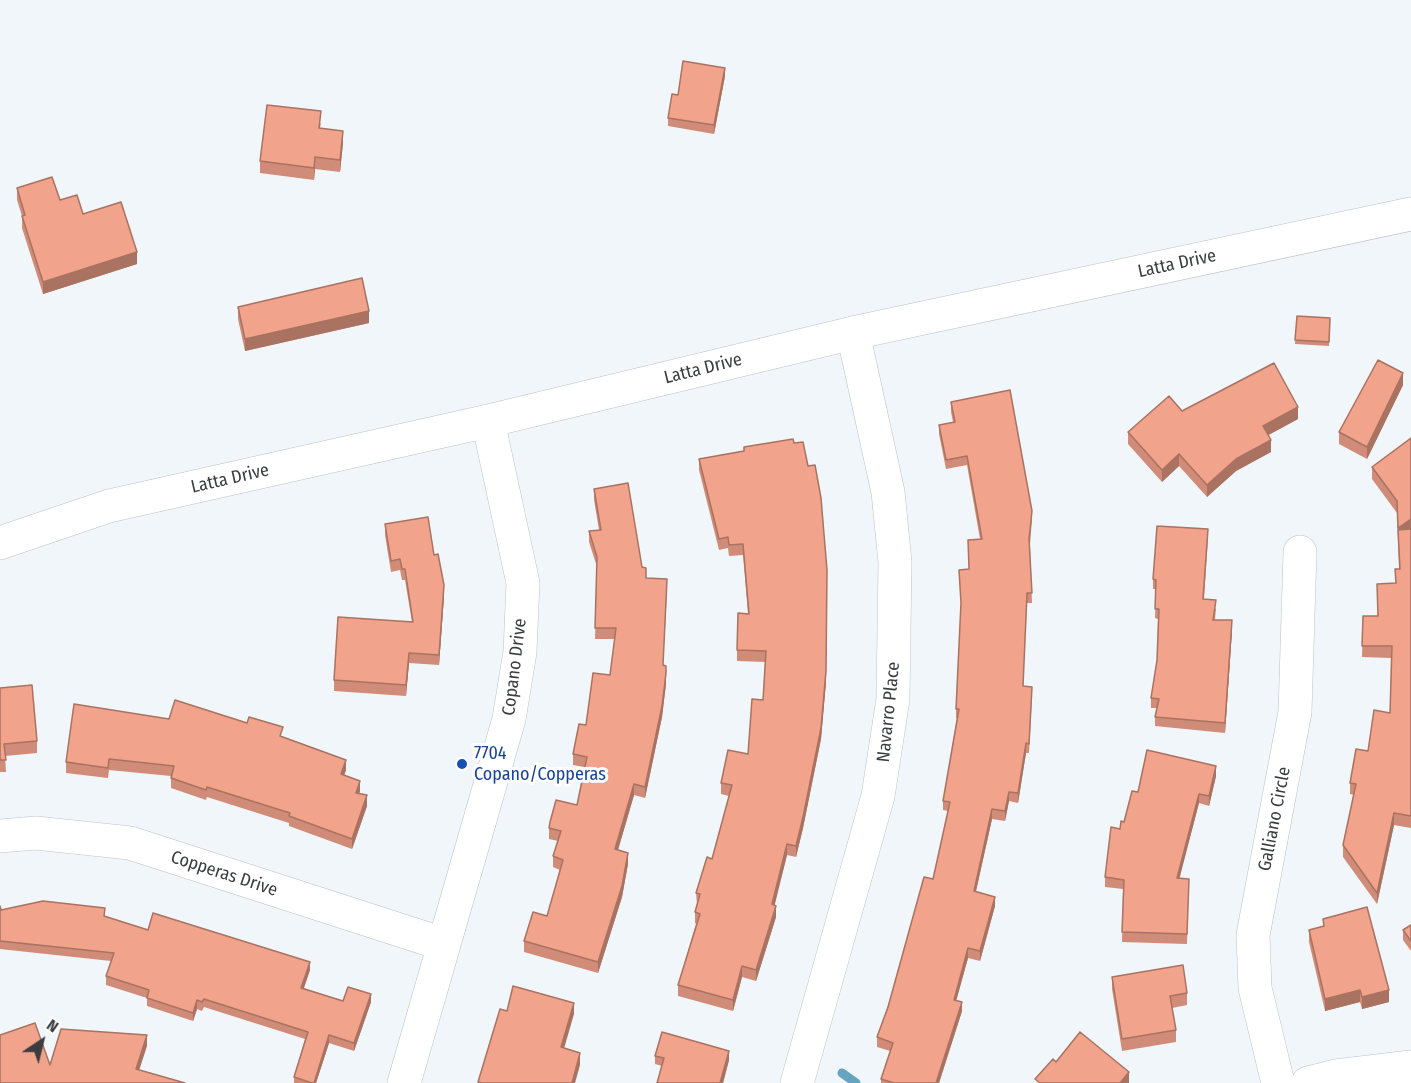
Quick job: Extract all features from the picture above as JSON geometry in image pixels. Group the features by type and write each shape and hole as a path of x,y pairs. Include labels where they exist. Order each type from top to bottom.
{"street":[{"name":"Latta Drive","path":"0,543 109,506 488,421 853,333 1411,214"},
{"name":"Navarro Place","path":"797,1083 878,796 893,699 896,562 888,492 853,333"},
{"name":"Copano Drive","path":"404,1083 509,719 520,652 523,583 488,421"},
{"name":"Galliano Circle","path":"1278,1083 1255,988 1253,935 1295,712 1300,552"},
{"name":"Copperas Drive","path":"0,836 36,833 130,843 443,944"},
{"path":"1308,1083 1336,1076 1411,1067"}],"building":[{"path":"683,61 725,68 714,125 668,118 672,94 678,95"},
{"path":"267,105 321,111 319,128 343,131 340,160 315,157 314,168 260,161"},
{"path":"52,177 60,200 77,195 83,214 121,202 137,252 43,282 22,216 25,215 17,188"},
{"path":"362,278 369,311 245,339 238,307"},
{"path":"1297,316 1330,318 1329,342 1295,340"},
{"path":"1378,360 1403,373 1367,447 1339,432"},
{"path":"1274,363 1298,407 1263,426 1271,440 1236,459 1207,485 1179,454 1162,470 1128,432 1169,396 1182,411"},
{"path":"1010,390 1032,511 1029,539 1032,593 1027,593 1023,686 1032,687 1029,744 1026,743 1018,793 1009,792 1005,811 992,809 974,891 995,897 980,951 968,948 954,1000 962,1002 936,1083 894,1083 881,1079 893,1043 877,1037 888,1007 924,877 933,879 950,802 943,801 959,709 956,709 961,603 959,570 969,569 968,540 982,539 967,456 946,460 939,425 955,422 951,402"},
{"path":"1411,438 1411,519 1398,528 1397,501 1372,467"},
{"path":"793,439 794,443 803,442 808,466 815,465 821,498 827,570 826,671 821,728 796,846 787,844 772,904 776,906 756,970 742,966 733,1000 678,985 700,914 695,912 700,894 696,893 707,857 712,859 732,785 721,783 728,750 748,754 752,699 763,700 766,651 737,650 738,613 749,614 743,544 729,545 728,537 719,539 699,459 744,451 744,447"},
{"path":"628,483 642,567 646,568 646,578 667,579 663,665 666,666 666,673 662,706 645,787 634,784 615,849 628,853 622,886 598,962 524,941 533,912 547,916 563,860 553,856 561,831 549,828 556,800 577,805 587,757 573,754 579,724 586,725 593,673 610,675 616,628 595,628 597,557 589,531 601,530 594,489"},
{"path":"428,517 434,555 438,554 444,585 439,655 409,653 406,685 334,680 338,617 413,622 405,569 402,569 400,559 391,561 385,524"},
{"path":"1157,526 1208,529 1203,599 1216,600 1213,620 1232,620 1225,723 1155,717 1159,699 1151,698 1157,660 1159,609 1155,609 1156,580 1153,579"},
{"path":"1411,529 1411,816 1394,813 1377,893 1343,845 1356,784 1350,783 1356,749 1368,751 1374,710 1390,713 1392,646 1362,646 1363,616 1378,616 1377,584 1396,583 1395,569 1400,569 1398,530"},
{"path":"32,685 37,741 4,744 6,760 0,760 0,688"},
{"path":"175,700 247,723 249,717 283,727 280,736 346,760 341,774 360,781 356,793 367,795 352,839 289,816 290,813 171,778 174,766 109,759 108,768 66,762 74,704 169,719"},
{"path":"1147,750 1216,766 1209,796 1199,794 1177,878 1189,879 1187,934 1122,932 1124,880 1105,877 1111,827 1120,829 1121,821 1124,822 1132,791 1138,792"},
{"path":"43,901 105,908 104,916 148,930 153,913 310,962 301,988 343,1001 348,987 371,994 354,1043 329,1035 314,1083 312,1083 294,1077 308,1032 204,999 202,1002 197,1000 193,1013 147,998 149,990 106,976 114,953 0,941 0,906 1,910"},
{"path":"1367,907 1389,990 1362,997 1360,990 1325,999 1309,930 1324,926 1323,919"},
{"path":"1411,925 1411,941 1403,930"},
{"path":"1183,965 1187,993 1170,996 1176,1030 1122,1039 1112,977"},
{"path":"513,986 574,1003 561,1047 580,1053 572,1083 478,1082 500,1009 507,1011"},
{"path":"35,1023 50,1065 61,1029 147,1035 136,1069 185,1083 0,1083 0,1035"},
{"path":"662,1032 729,1051 720,1083 657,1083 664,1058 655,1056"},
{"path":"1080,1032 1129,1072 1120,1083 1040,1083 1035,1079 1053,1059 1056,1062"}],"waterway":[{"path":"842,1073 856,1083"}],"place":[{"name":"7704 Copano/Copperas","path":"462,764"}]}
